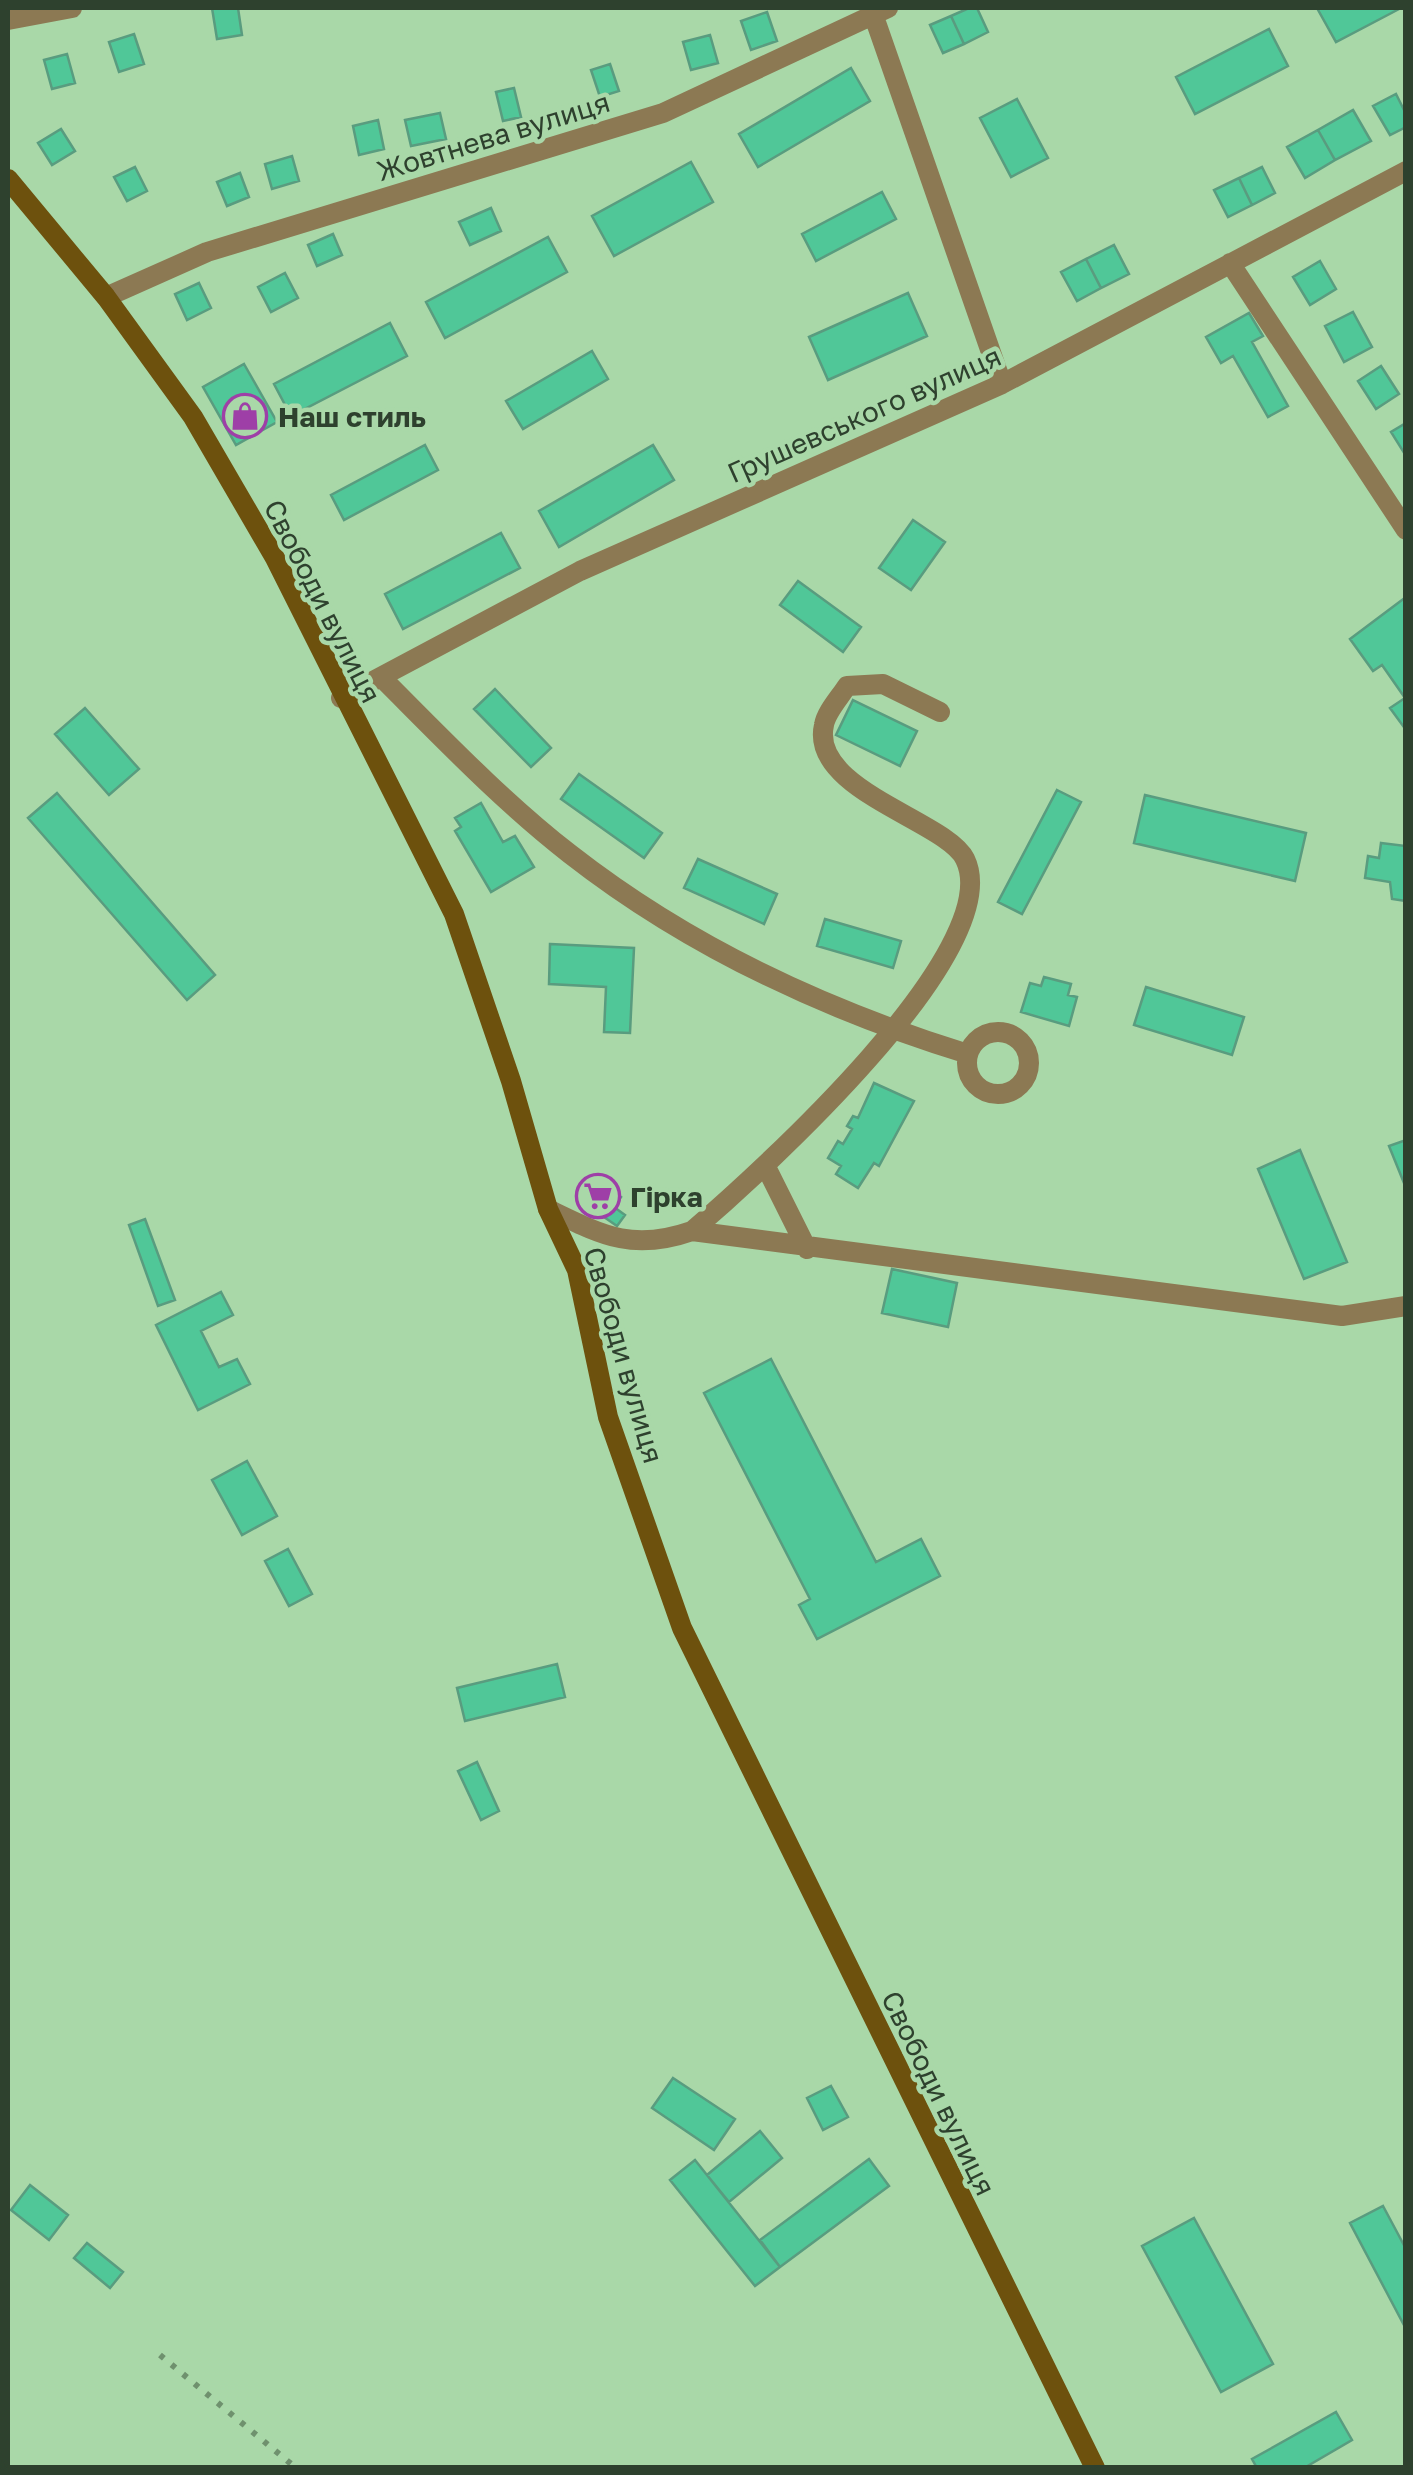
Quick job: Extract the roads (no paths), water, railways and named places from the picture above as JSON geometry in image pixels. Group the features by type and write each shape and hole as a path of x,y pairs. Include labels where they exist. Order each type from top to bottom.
{"main road":[{"name":"Свободи вулиця","path":"8,179 106,296 193,417 275,558 341,698 454,914 511,1081 548,1209 577,1270 608,1417 682,1628 1095,2468"}],"street":[{"path":"8,20 72,8"},
{"path":"877,10 1002,384"},
{"name":"Жовтнева вулиця","path":"106,296 207,252 663,113 877,10"},
{"name":"Грушевського вулиця","path":"341,698 580,571 1002,384 1406,171"},
{"path":"1230,263 1406,530"},
{"path":"382,678 483,780 571,855 661,918 813,999 894,1031 968,1054"},
{"path":"548,1209 608,1238 660,1242 692,1231 766,1167 894,1031 948,953 967,914 970,886 966,860 953,842 896,814 840,770 825,746 824,724 847,686 883,684 940,712"},
{"path":"766,1167 807,1249"},
{"path":"692,1231 1342,1316 1406,1306"}],"railway":[{"path":"160,2355 296,2468"}],"place":[{"name":"Наш стиль","path":"245,416"},
{"name":"Гірка","path":"598,1196"}]}
